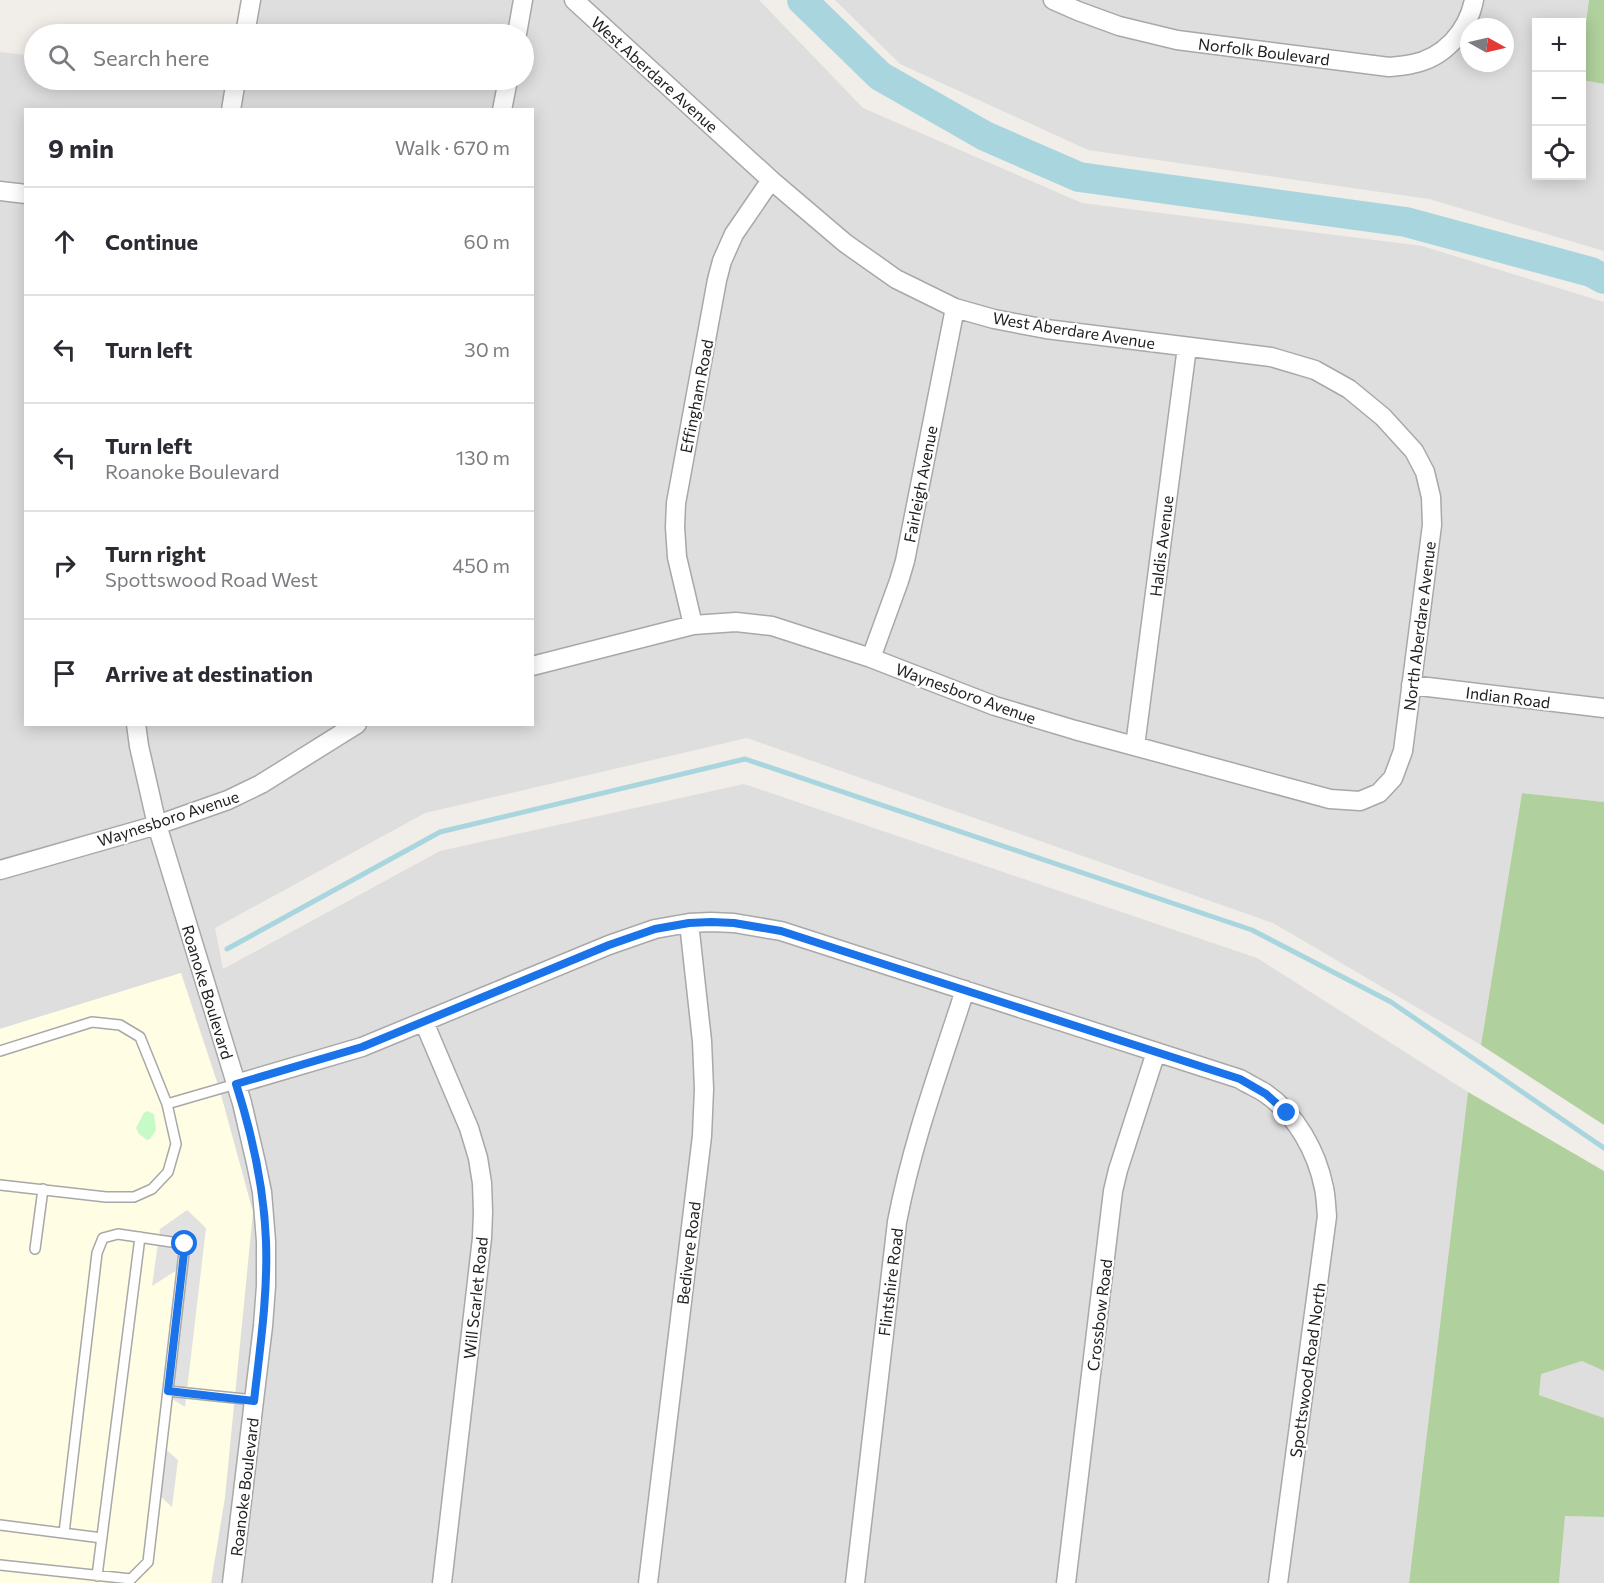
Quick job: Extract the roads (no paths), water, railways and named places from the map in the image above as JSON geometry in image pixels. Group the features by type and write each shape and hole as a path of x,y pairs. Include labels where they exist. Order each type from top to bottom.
{"street":[{"path":"247,24 251,0"},
{"path":"519,24 523,0"},
{"name":"West Aberdare Avenue","path":"574,0 771,180 845,243 896,279 955,308 994,319 1046,329 1271,357 1315,370 1349,389 1383,417 1414,451 1425,472"},
{"name":"Norfolk Boulevard","path":"1053,0 1119,26 1177,40 1389,67 1414,64 1433,57 1453,42 1466,26 1474,0"},
{"path":"231,108 234,90"},
{"path":"502,108 506,90"},
{"name":"Effingham Road","path":"693,625 677,557 676,503 722,261 734,234 771,180"},
{"path":"0,191 24,194"},
{"name":"Fairleigh Avenue","path":"871,658 905,561 955,308"},
{"name":"Haldis Avenue","path":"1135,746 1187,347"},
{"name":"North Aberdare Avenue","path":"1393,778 1403,751 1432,525 1431,497 1425,472"},
{"name":"Waynesboro Avenue","path":"534,665 693,625 736,622 772,626 871,658 995,706 1330,799 1360,801 1379,793 1393,778"},
{"name":"Indian Road","path":"1411,685 1604,708"},
{"name":"Roanoke Boulevard","path":"136,726 157,825 242,1103 262,1192 266,1241 264,1306 232,1583"},
{"name":"Waynesboro Avenue","path":"0,870 157,825 228,800 261,784 354,726"},
{"name":"Spottswood Road North","path":"236,1084 362,1047 609,945 655,929 711,922 734,923 781,931 1240,1079 1266,1094 1287,1113 1304,1136 1315,1159 1324,1188 1328,1216 1278,1583"},
{"name":"Bedivere Road","path":"648,1583 702,1136 704,1089 702,1041 689,923"},
{"name":"Flintshire Road","path":"855,1583 904,1183 965,990"},
{"name":"Will Scarlet Road","path":"424,1022 469,1128 482,1183 483,1212 481,1250 442,1583"},
{"name":"Crossbow Road","path":"1066,1583 1113,1191 1156,1052"}],"lane":[{"path":"0,1050 92,1022 120,1025 140,1037 167,1104 176,1144 168,1172 152,1189 134,1197 106,1197 0,1185"},
{"path":"167,1104 236,1084"},
{"path":"35,1249 43,1189"},
{"path":"0,1565 131,1579 148,1563 185,1244 118,1234 103,1238 97,1252 64,1533"},
{"path":"97,1576 140,1237"},
{"path":"168,1391 254,1401"},
{"path":"0,1525 102,1538"}],"waterway":[{"path":"802,0 880,76 985,136 1079,177 1406,222 1591,272 1604,279"},
{"path":"227,949 440,832 745,759 1252,930 1391,1002 1604,1148"}]}
